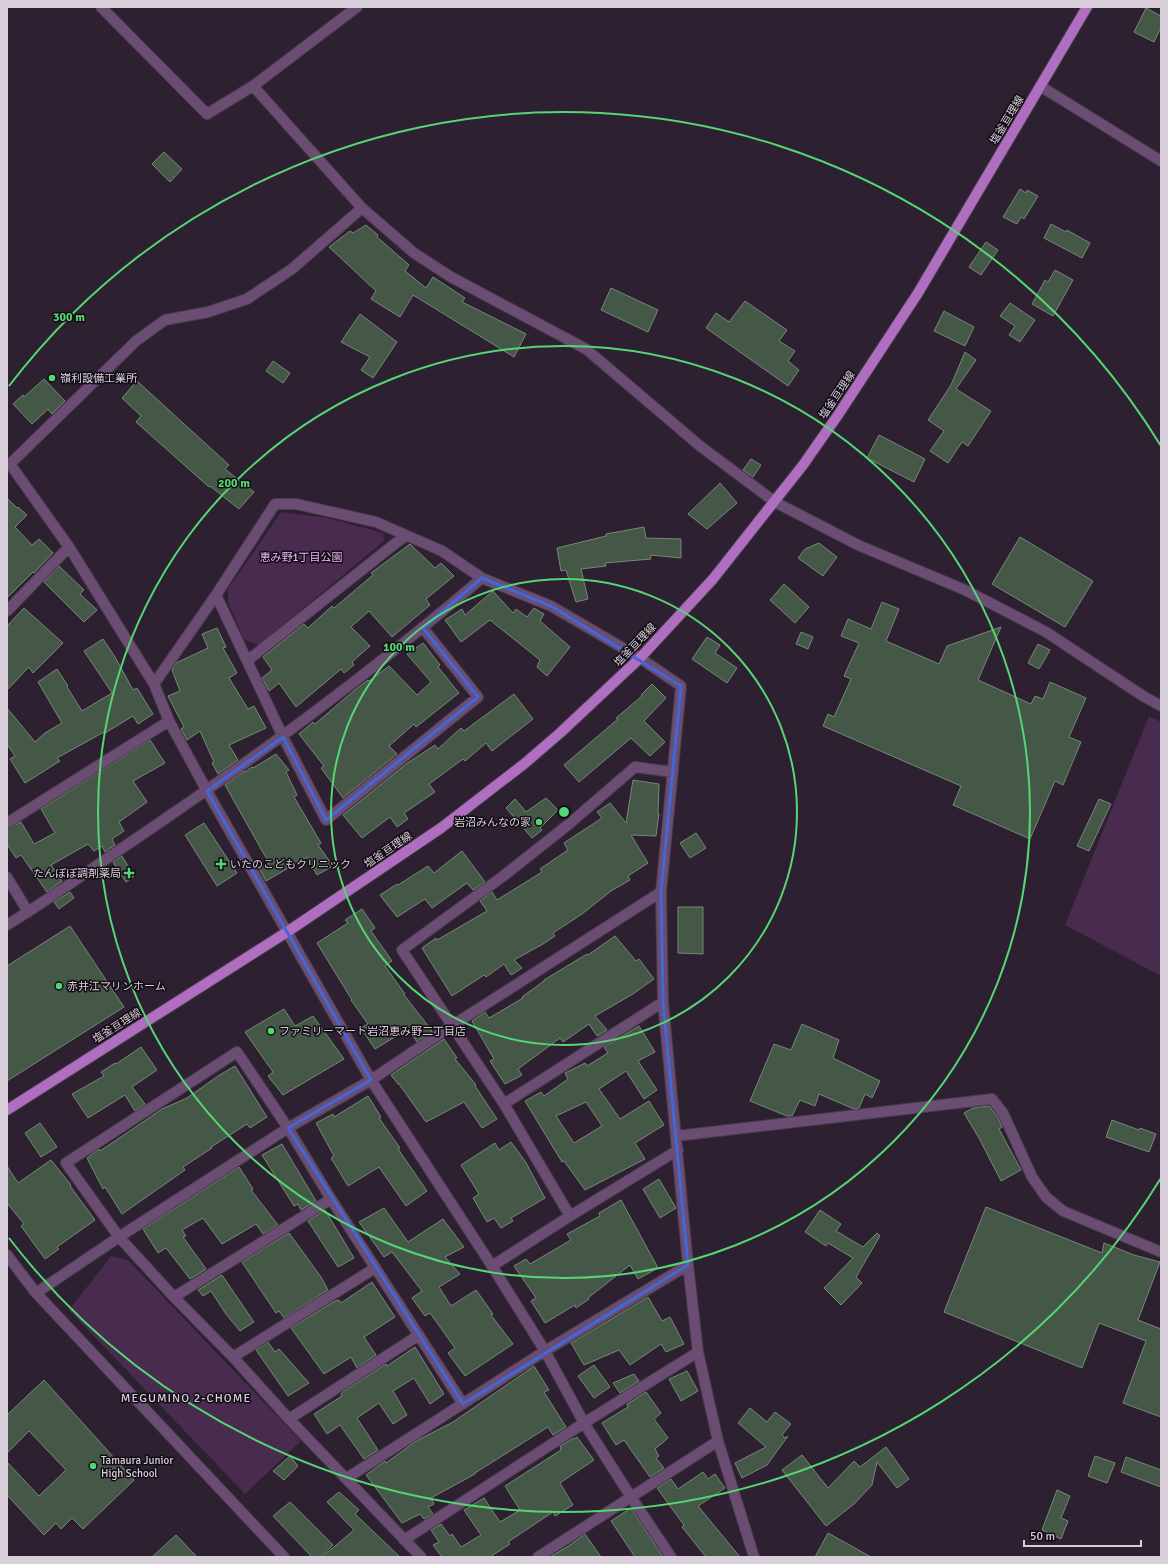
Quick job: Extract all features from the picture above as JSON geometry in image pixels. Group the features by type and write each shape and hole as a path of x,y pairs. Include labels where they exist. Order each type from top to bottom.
{"main road":[{"name":"塩釜亘理線","path":"7,1110 287,932 441,828 524,764 640,658 713,579 775,502 829,428 918,294 1086,7"}],"street":[{"path":"101,7 207,114 253,86 357,7"},
{"path":"253,86 362,208 414,253 450,277 586,349 700,446 775,502 858,545 965,590 1046,632 1143,696 1161,706"},
{"path":"1040,86 1161,160"},
{"path":"362,208 292,268 247,299 208,312 165,320 136,341 10,464 69,547 154,684 168,721 206,791 371,1080 492,1266 545,1351 584,1423 631,1497 672,1557"},
{"path":"154,684 216,595 275,504 296,504 376,522 442,551 482,578 551,606 640,658 681,686 661,892 663,1002 688,1265 698,1352 718,1441 754,1557"},
{"path":"247,661 406,535"},
{"path":"7,611 69,547"},
{"path":"7,925 206,791 283,737 423,628 482,578"},
{"path":"216,595 283,737 326,820 478,697 423,628"},
{"path":"7,822 168,721"},
{"path":"570,1216 504,1104 402,950 502,877 570,824 635,767 673,772"},
{"path":"7,877 28,912"},
{"path":"36,1293 119,1237 288,1128 371,1080 453,1025 661,892"},
{"path":"504,1104 663,1002"},
{"path":"421,1557 289,1419 119,1237 66,1164 237,1052 288,1128 331,1199 463,1404"},
{"path":"676,1136 992,1099 1003,1113 1032,1177 1046,1197 1063,1211 1161,1252"},
{"path":"492,1266 678,1150"},
{"path":"174,1297 331,1199"},
{"path":"7,1255 36,1293 284,1557"},
{"path":"347,1478 545,1351 688,1265"},
{"path":"232,1357 375,1268"},
{"path":"289,1419 419,1335"},
{"path":"404,1540 584,1423 698,1352"},
{"path":"538,1557 718,1441"}],"highlighted area":[{"path":"482,578 551,606 681,686 661,892 663,1002 688,1265 463,1404 288,1128 371,1080 207,791 283,737 326,820 478,697 423,628"}],"green space":[{"name":"恵み野1丁目公園","path":"281,512 328,518 383,533 384,541 259,645 244,640 228,602 228,589"},
{"path":"1149,716 1161,722 1161,976 1065,925"},
{"path":"111,1256 128,1260 301,1441 245,1494 69,1310"}],"building":[{"path":"1146,8 1161,16 1161,27 1154,42 1134,32"},
{"path":"164,152 182,169 170,182 152,164"},
{"path":"1020,189 1026,193 1027,190 1038,196 1024,219 1021,217 1017,224 1003,217"},
{"path":"1051,224 1066,232 1067,230 1090,243 1082,258 1044,238"},
{"path":"366,225 378,235 377,237 409,265 405,271 426,288 433,277 465,298 462,302 526,334 514,357 413,295 400,317 371,299 376,291 329,247 350,231 353,233"},
{"path":"986,242 998,250 981,275 969,267"},
{"path":"1055,270 1073,280 1053,316 1032,304 1045,280 1048,282"},
{"path":"611,288 658,310 648,332 601,310"},
{"path":"745,301 787,330 779,341 795,351 788,361 799,370 788,386 706,328 716,313 729,322"},
{"path":"1010,303 1035,320 1020,342 1009,335 1015,326 1000,316"},
{"path":"944,311 974,327 965,346 934,331"},
{"path":"360,314 397,342 373,378 361,370 370,357 341,342"},
{"path":"965,352 976,360 956,389 991,411 968,446 962,442 948,463 930,451 944,431 928,420 951,385"},
{"path":"273,361 290,373 283,383 266,371"},
{"path":"44,379 65,401 52,414 48,409 32,424 13,404 23,395 24,397"},
{"path":"137,381 229,465 225,469 254,492 239,509 210,486 209,487 136,422 141,416 122,398"},
{"path":"879,435 925,459 914,482 867,458"},
{"path":"751,459 761,465 753,477 743,470"},
{"path":"720,483 737,503 707,529 688,514"},
{"path":"7,498 27,515 15,527 32,545 39,539 53,553 7,598"},
{"path":"644,527 646,538 681,539 681,558 650,555 651,559 605,563 606,566 581,569 588,599 576,602 566,570 561,571 557,548 606,536 606,534"},
{"path":"1020,537 1093,581 1065,627 992,584"},
{"path":"819,543 837,557 823,576 798,558 805,549"},
{"path":"410,544 435,568 441,563 454,576 426,599 430,605 392,637 369,611 351,627 370,646 352,662 354,665 344,673 341,669 296,707 279,683 269,691 262,678 272,670 263,657 304,624 308,628 332,606 334,608 373,575 371,573"},
{"path":"59,566 84,590 80,594 97,610 84,622 44,582"},
{"path":"784,584 809,607 795,623 770,600"},
{"path":"493,591 513,613 516,609 527,617 534,608 544,614 540,621 570,647 547,676 537,667 540,660 490,620 461,642 445,620 462,609 465,615"},
{"path":"882,602 899,609 886,641 939,664 947,646 1001,627 978,680 1031,704 1035,696 1043,699 1050,682 1086,698 1069,737 1081,742 1063,785 1055,781 1030,839 953,805 961,786 823,726 828,714 834,717 851,679 844,676 859,643 841,636 848,619 871,629"},
{"path":"24,608 63,643 33,673 29,667 7,690 7,626"},
{"path":"217,628 226,647 223,648 237,673 229,678 248,709 254,706 266,728 229,745 238,760 218,774 212,763 214,762 200,731 187,740 181,729 184,727 168,696 180,691 172,670 176,663 208,648 202,634"},
{"path":"801,632 813,637 808,649 796,644"},
{"path":"707,637 720,645 715,653 737,668 727,683 692,659"},
{"path":"103,639 115,657 133,690 137,688 153,714 138,724 133,716 105,733 104,732 57,758 60,761 25,783 10,759 15,756 7,744 7,708 35,742 45,733 62,723 38,682 57,669 82,711 112,693 84,651"},
{"path":"423,643 440,665 438,667 459,693 416,727 414,724 389,746 397,754 343,798 321,768 324,766 299,734 313,722 315,724 357,688 389,666 417,695 431,682 407,654"},
{"path":"1038,644 1050,650 1039,669 1028,663"},
{"path":"652,684 666,698 644,721 665,742 650,756 631,738 579,782 564,765 618,719 616,718 642,696 641,695"},
{"path":"514,694 533,719 492,751 486,743 465,761 463,759 429,784 435,792 404,813 408,819 397,827 390,817 362,838 343,815 406,764 435,745 438,749 461,728 464,731"},
{"path":"150,740 165,763 133,781 147,802 119,822 124,831 112,839 115,845 105,852 102,846 94,851 88,844 51,865 62,881 47,892 21,855 16,858 7,844 7,829 21,822 34,844 55,833 41,809"},
{"path":"276,754 289,770 286,772 297,795 294,797 321,843 318,845 333,866 317,875 307,857 266,881 259,868 269,863 225,785 244,771 245,772 252,767 253,768"},
{"path":"633,780 659,784 659,814 656,836 631,835 648,863 628,876 630,880 611,891 582,914 553,933 555,936 514,960 522,968 511,975 504,964 486,977 484,975 452,996 422,948 436,938 437,940 487,911 480,901 492,892 497,900 542,872 540,869 568,850 564,843 602,818 597,812 610,803 626,823"},
{"path":"546,798 558,810 540,828 542,830 532,838 506,808 515,799 526,812"},
{"path":"1099,799 1111,804 1089,851 1077,846"},
{"path":"204,823 237,873 217,886 185,835"},
{"path":"696,833 706,848 690,858 680,843"},
{"path":"462,851 485,882 473,890 467,883 432,908 425,899 397,917 380,895 428,866 434,873"},
{"path":"122,856 134,876 126,882 113,862"},
{"path":"70,892 74,898 59,909 54,902"},
{"path":"678,907 703,907 703,954 678,953"},
{"path":"362,909 375,928 371,931 392,961 385,966 405,994 404,995 432,1031 417,1042 408,1029 375,1049 361,1028 368,1024 351,1000 317,943 348,923 345,920"},
{"name":"赤井江マリンホーム","path":"70,926 124,1007 7,1081 7,966"},
{"path":"615,936 636,961 639,959 654,979 633,994 595,1016 607,1030 597,1036 589,1024 563,1042 560,1038 518,1069 522,1075 505,1084 490,1061 494,1059 472,1021 485,1012 489,1018 523,998 522,997 544,980 587,954 588,955"},
{"path":"284,1009 295,1026 313,1016 344,1059 283,1095 268,1076 273,1072 245,1032"},
{"path":"802,1024 839,1040 833,1058 880,1081 872,1098 865,1094 859,1108 854,1109 819,1094 815,1106 800,1100 792,1116 787,1116 750,1101 774,1044 791,1050"},
{"path":"639,1026 655,1052 638,1061 657,1090 644,1099 626,1071 599,1089 620,1119 649,1101 664,1125 635,1143 645,1159 585,1190 564,1161 562,1162 525,1101 541,1092 544,1096 568,1079 565,1073 585,1063 587,1066 608,1053 604,1047","holes":["586,1102 602,1126 574,1143 556,1116"]},
{"path":"444,1039 457,1058 455,1059 476,1085 475,1086 497,1119 482,1128 464,1102 426,1122 391,1075"},
{"path":"141,1047 157,1070 132,1087 145,1104 135,1111 125,1095 88,1118 72,1094 104,1076 101,1072"},
{"path":"235,1066 267,1117 250,1128 247,1124 211,1147 212,1148 183,1167 185,1170 122,1214 105,1187 103,1189 87,1158 99,1149 100,1151 162,1109 187,1098"},
{"path":"368,1096 381,1117 379,1118 400,1148 398,1149 427,1191 406,1206 379,1167 348,1186 331,1158 334,1156 316,1123 333,1114 334,1117"},
{"path":"989,1106 998,1117 1002,1127 999,1129 1021,1170 1001,1181 979,1138 964,1113 973,1108"},
{"path":"1112,1120 1139,1130 1140,1128 1156,1134 1149,1152 1106,1137"},
{"path":"40,1123 57,1147 41,1157 25,1133"},
{"path":"511,1142 525,1161 545,1198 511,1218 513,1221 501,1228 494,1218 487,1222 473,1198 479,1194 461,1165 495,1143 499,1150"},
{"path":"282,1144 316,1201 301,1210 298,1204 294,1206 262,1155"},
{"path":"51,1160 71,1185 70,1186 95,1220 57,1247 59,1249 45,1259 21,1226 24,1224 7,1203 7,1166 18,1183"},
{"path":"239,1167 253,1189 251,1190 278,1225 263,1234 256,1224 222,1244 203,1218 182,1230 186,1236 183,1237 206,1269 190,1279 166,1248 158,1253 143,1229"},
{"path":"659,1179 676,1208 660,1218 643,1189"},
{"path":"621,1200 658,1268 638,1279 630,1265 576,1308 575,1305 545,1323 531,1301 536,1298 514,1266 526,1259 530,1264 571,1240 567,1234 600,1216 599,1213"},
{"path":"986,1207 1102,1253 1104,1243 1134,1255 1160,1262 1138,1320 1161,1329 1161,1417 1123,1403 1146,1341 1099,1323 1082,1368 944,1312"},
{"path":"384,1208 408,1242 443,1219 464,1247 445,1257 460,1274 439,1287 451,1306 476,1290 493,1314 491,1315 513,1344 465,1376 448,1353 455,1348 430,1313 425,1316 412,1298 422,1291 392,1252 384,1257 359,1222"},
{"path":"325,1210 354,1258 338,1267 308,1221"},
{"path":"820,1210 841,1224 836,1231 863,1247 877,1233 880,1236 856,1277 862,1283 841,1305 824,1288 853,1258 828,1243 826,1246 805,1232"},
{"path":"289,1233 321,1277 328,1290 284,1318 279,1311 276,1313 242,1262"},
{"path":"222,1275 254,1322 240,1331 226,1314 211,1291 203,1296 198,1290"},
{"path":"372,1282 395,1317 364,1337 376,1355 357,1368 351,1357 324,1374 291,1328 335,1301 339,1300 341,1303"},
{"path":"648,1297 662,1321 670,1317 684,1344 666,1352 661,1344 630,1365 619,1350 584,1365 571,1343"},
{"path":"268,1342 275,1352 279,1349 309,1383 288,1396 256,1350"},
{"path":"415,1347 444,1394 430,1404 414,1378 393,1391 407,1415 393,1424 379,1403 357,1418 378,1450 364,1459 340,1425 327,1434 314,1414 342,1396 341,1394 344,1391 386,1364 387,1366"},
{"path":"594,1365 610,1387 594,1398 578,1376"},
{"path":"534,1366 549,1390 544,1392 566,1427 553,1435 548,1427 475,1474 431,1498 434,1504 428,1507 433,1514 424,1519 420,1514 402,1523 366,1475 385,1461 386,1463 416,1441 453,1422"},
{"path":"687,1371 698,1391 681,1401 669,1379"},
{"path":"634,1374 639,1381 620,1393 613,1383"},
{"path":"44,1380 134,1480 83,1529 72,1518 61,1529 56,1523 44,1535 7,1495 7,1462 39,1496 66,1470 29,1431 7,1453 7,1415"},
{"path":"646,1392 661,1413 654,1419 668,1438 655,1449 659,1456 656,1458 664,1468 650,1477 624,1440 616,1445 602,1423 628,1407 627,1404"},
{"path":"750,1408 767,1422 775,1412 791,1424 782,1435 785,1438 788,1436 767,1465 742,1478 735,1463 766,1447 738,1423"},
{"path":"577,1437 594,1460 560,1483 573,1505 555,1516 553,1512 508,1542 510,1544 490,1557 442,1557 433,1545 439,1542 431,1530 441,1524 450,1536 452,1534 461,1547 481,1535 464,1510 484,1498 500,1522 520,1510 505,1486 561,1450 560,1446"},
{"path":"886,1447 909,1479 897,1488 877,1462 872,1485 854,1504 826,1526 782,1470 802,1455 828,1488 854,1461 860,1467"},
{"path":"290,1456 298,1466 284,1480 273,1471"},
{"path":"1095,1456 1115,1463 1107,1483 1088,1476"},
{"path":"1126,1457 1161,1470 1161,1487 1121,1472"},
{"path":"703,1472 708,1479 715,1474 725,1488 698,1506 740,1557 706,1557 682,1527 684,1525 657,1488 671,1479 678,1489"},
{"path":"1057,1490 1070,1496 1061,1518 1068,1521 1061,1539 1042,1530"},
{"path":"339,1492 359,1510 355,1514 400,1557 322,1557 354,1530 327,1502"},
{"path":"290,1502 333,1545 320,1557 312,1557 273,1516"},
{"path":"631,1508 663,1557 635,1557 611,1521"},
{"path":"828,1533 871,1557 815,1557"},
{"path":"585,1534 601,1557 550,1557 570,1545"},
{"path":"176,1535 197,1557 152,1557"}],"place":[{"name":"嶺利設備工業所","path":"52,378"},
{"name":"岩沼みんなの家","path":"539,822"},
{"name":"いたのこどもクリニック","path":"221,864"},
{"name":"たんぽぽ調剤薬局","path":"129,873"},
{"name":"赤井江マリンホーム","path":"59,986"},
{"name":"ファミリーマート岩沼恵み野二丁目店","path":"271,1031"},
{"name":"Tamaura Junior High School","path":"93,1466"}],"district":[{"name":"MEGUMINO 2-CHOME","path":"186,1398"}]}
